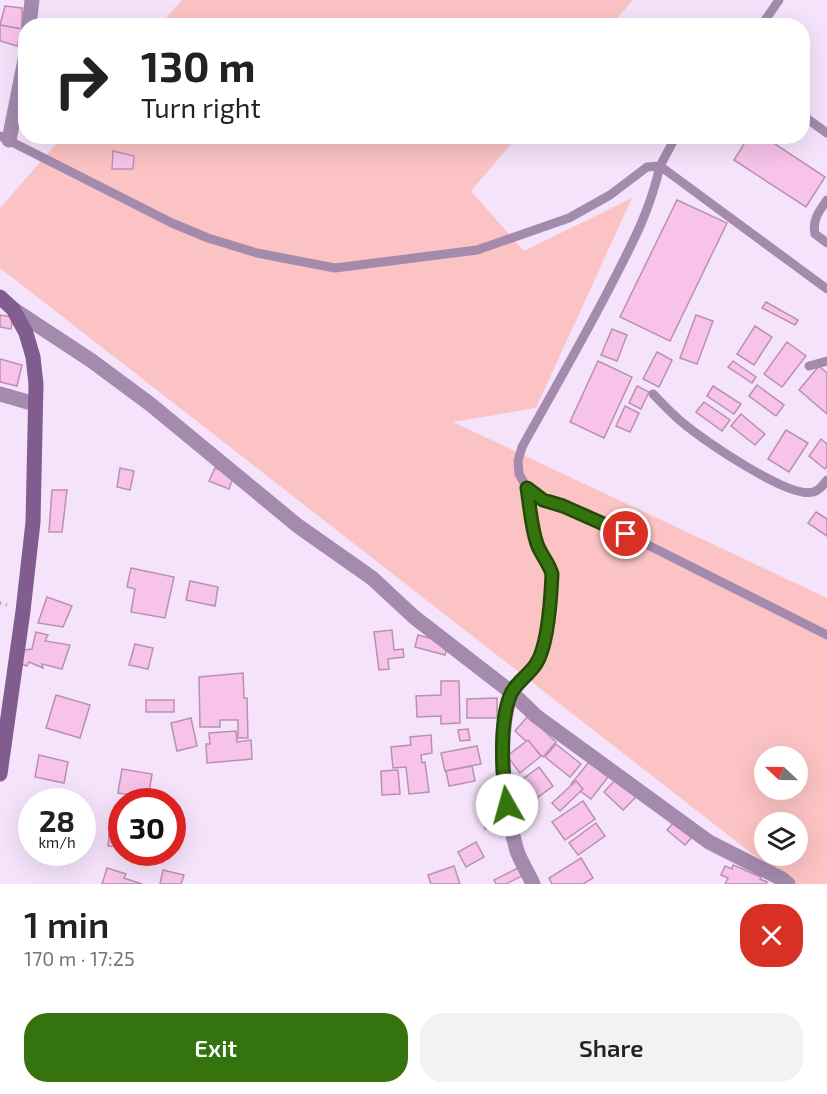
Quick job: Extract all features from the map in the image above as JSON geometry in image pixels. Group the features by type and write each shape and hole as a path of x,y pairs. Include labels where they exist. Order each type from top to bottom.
{"street":[{"path":"30,18 32,0"},
{"path":"4,138 18,85"},
{"path":"0,297 13,309 92,361 150,404 298,526 372,578 414,616 511,692 536,716 701,837 788,884"},
{"path":"0,774 33,522 36,384 33,357 26,333 13,309"},
{"path":"0,394 35,404"},
{"path":"511,692 505,711 503,783 518,853 533,884"}],"lane":[{"path":"767,18 779,0"},
{"path":"810,121 827,133"},
{"path":"4,138 172,223 208,238 257,253 335,268 477,250 569,218 610,195 647,167 660,166 827,289"},
{"path":"511,692 537,663 544,646 552,585 549,563 539,548 534,533 527,488 519,474 518,460 522,447 591,323 644,221 654,195 660,166 672,144"},
{"path":"827,200 813,225 815,234 827,243"},
{"path":"809,366 827,362"},
{"path":"653,394 672,414 701,437 776,483 809,493 817,490 827,480"},
{"path":"527,488 543,500 563,506 626,534 827,635"}],"shaded area":[{"path":"182,0 633,0 617,18 166,18"},
{"path":"56,144 511,144 471,191 524,251 632,198 536,408 453,422 827,598 827,884 791,884 768,866 808,866 808,812 754,812 754,855 0,268 0,208"}],"building":[{"path":"5,6 22,8 22,18 18,18 18,28 0,25"},
{"path":"0,25 18,28 17,46 0,41"},
{"path":"744,144 775,144 825,177 806,207 734,160"},
{"path":"113,151 134,156 133,169 112,169"},
{"path":"677,200 727,223 670,341 620,317"},
{"path":"766,302 798,320 795,325 762,308"},
{"path":"0,315 13,317 11,329 0,327"},
{"path":"696,315 713,321 697,364 680,358"},
{"path":"755,326 772,337 754,365 737,354"},
{"path":"612,329 627,335 617,361 601,355"},
{"path":"787,342 806,356 782,387 764,374"},
{"path":"657,352 672,360 659,387 643,379"},
{"path":"0,359 22,365 17,386 0,382"},
{"path":"598,361 632,377 604,438 570,422"},
{"path":"733,361 756,377 752,383 728,367"},
{"path":"819,366 827,373 827,414 799,390"},
{"path":"757,385 784,405 776,416 749,396"},
{"path":"637,386 649,392 641,409 629,403"},
{"path":"713,386 741,404 734,414 707,396"},
{"path":"704,402 730,420 722,431 696,412"},
{"path":"625,406 639,413 630,432 616,426"},
{"path":"741,414 765,434 755,445 731,426"},
{"path":"786,430 808,443 789,472 768,459"},
{"path":"821,439 827,444 825,469 809,456"},
{"path":"120,468 134,471 130,490 117,487"},
{"path":"215,468 234,475 229,489 209,481"},
{"path":"52,490 67,490 62,532 49,532"},
{"path":"816,512 827,519 827,536 808,523"},
{"path":"131,568 174,577 165,618 131,612 135,589 127,587"},
{"path":"190,581 218,587 215,606 186,600"},
{"path":"47,597 72,606 63,627 38,623"},
{"path":"392,630 394,650 403,649 404,657 388,659 389,669 379,670 374,632"},
{"path":"36,632 48,635 45,641 70,645 62,669 42,664 43,668 29,662 27,666 19,663 24,650 32,649"},
{"path":"418,635 448,643 445,655 415,647"},
{"path":"135,644 153,648 148,669 129,665"},
{"path":"243,673 244,698 247,698 248,738 238,738 238,720 220,720 220,727 200,727 199,677"},
{"path":"441,681 459,681 460,723 441,724 441,716 417,717 416,696 441,695"},
{"path":"56,695 90,705 80,738 46,728"},
{"path":"497,698 497,718 467,718 467,699"},
{"path":"146,700 174,700 174,712 146,712"},
{"path":"528,716 556,742 543,757 515,731"},
{"path":"191,718 197,746 177,751 171,723"},
{"path":"468,729 470,740 460,741 458,730"},
{"path":"236,731 237,742 251,740 252,759 207,763 206,744 210,744 209,733"},
{"path":"431,735 432,753 421,755 422,763 425,762 429,792 409,794 406,767 393,768 391,747 411,745 410,737"},
{"path":"528,740 541,756 520,773 507,756"},
{"path":"556,744 581,764 570,777 545,757"},
{"path":"477,746 481,764 445,771 441,753"},
{"path":"39,755 68,762 64,783 35,777"},
{"path":"589,762 608,777 591,799 571,784"},
{"path":"472,766 475,781 449,786 446,771"},
{"path":"539,767 553,786 533,801 519,782"},
{"path":"122,769 152,774 150,788 119,788"},
{"path":"398,770 400,794 382,795 381,771"},
{"path":"618,777 637,796 623,810 604,792"},
{"path":"576,781 583,789 560,811 552,803"},
{"path":"502,795 506,826 485,829 481,798"},
{"path":"583,801 595,819 565,840 552,822"},
{"path":"675,821 692,837 685,845 667,830"},
{"path":"596,823 605,836 578,855 569,843"},
{"path":"476,842 484,857 466,867 458,852"},
{"path":"581,858 593,878 583,884 552,884 549,878"},
{"path":"733,865 761,877 760,879 767,882 766,884 725,884 728,878 721,875 725,866 732,869"},
{"path":"454,866 460,884 431,884 428,875"},
{"path":"520,867 524,875 506,884 496,884 494,880"},
{"path":"107,868 126,874 124,878 142,884 102,884"},
{"path":"163,870 184,875 181,884 160,884"}],"route":[{"path":"507,805 503,783 505,711 511,692 537,663 544,646 552,585 549,563 539,548 534,533 527,488 543,500 563,506 626,534"}]}
